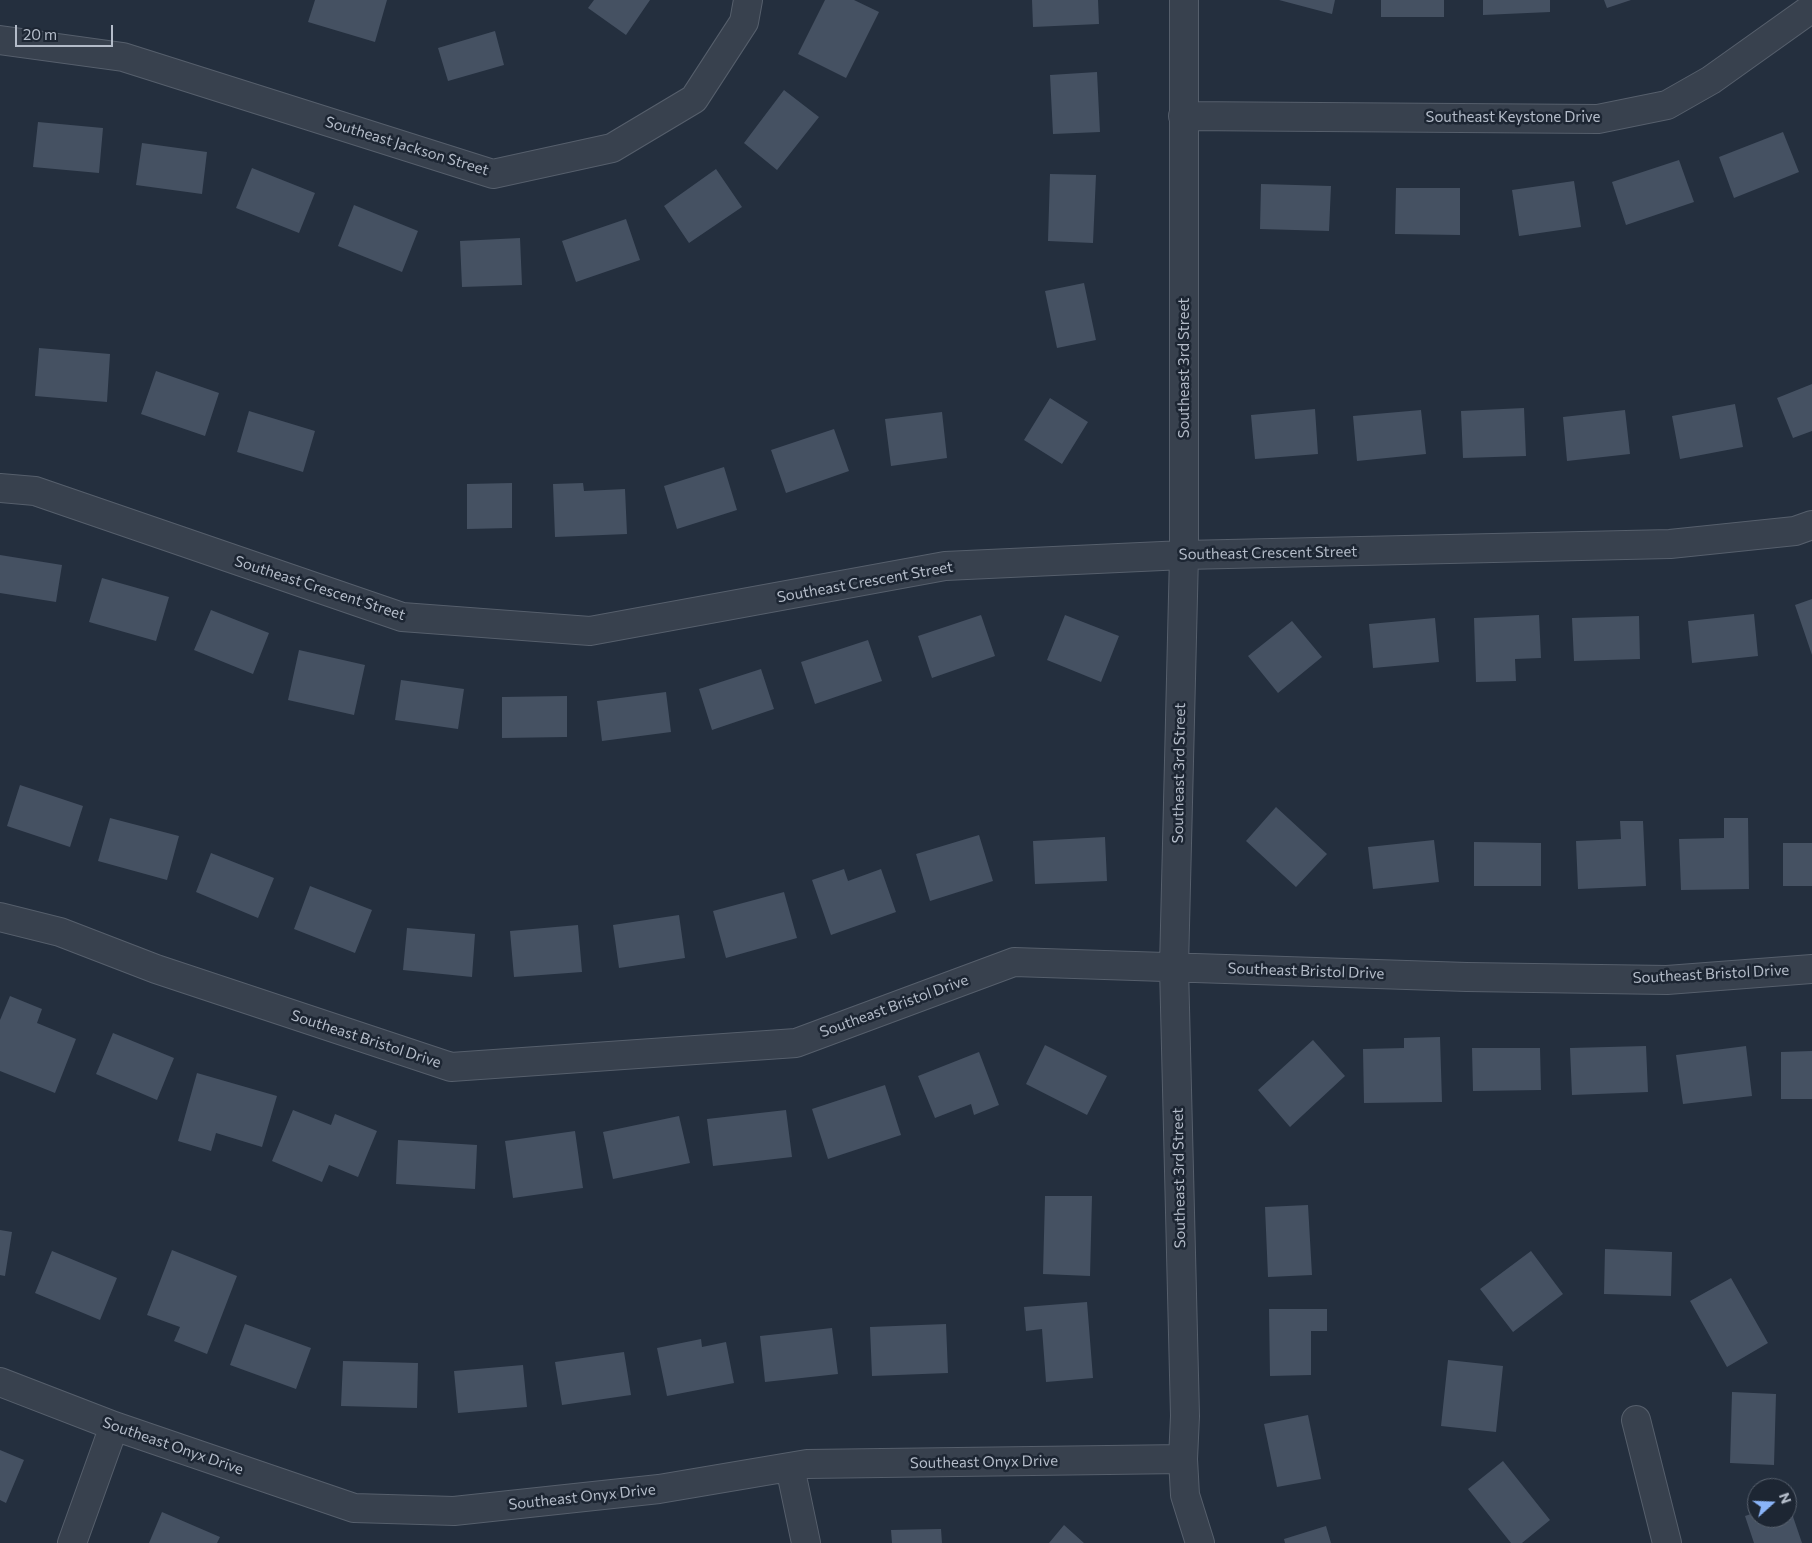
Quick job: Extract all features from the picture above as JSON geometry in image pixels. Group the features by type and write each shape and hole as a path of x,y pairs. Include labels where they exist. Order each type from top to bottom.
{"street":[{"name":"Southeast Jackson Street","path":"0,40 123,57 493,174 612,148 694,99 744,22 748,0"},
{"name":"Southeast 3rd Street","path":"1184,0 1184,555 1174,967 1185,1416 1185,1495 1200,1543"},
{"name":"Southeast Keystone Drive","path":"1184,116 1598,118 1667,105 1711,80 1812,8"},
{"name":"Southeast Crescent Street","path":"0,488 35,491 402,617 590,631 945,566 1184,555 1670,544 1794,532 1812,525"},
{"name":"Southeast Bristol Drive","path":"0,917 60,932 156,969 451,1067 796,1043 1014,962 1457,976 1667,980 1812,969"},
{"name":"Southeast Onyx Drive","path":"0,1382 114,1426 354,1508 454,1511 659,1489 807,1464 1184,1459"},
{"path":"1636,1420 1667,1543"},
{"path":"72,1543 114,1426"},
{"path":"790,1467 806,1543"}],"building":[{"path":"315,0 387,0 375,42 308,22"},
{"path":"594,0 650,0 626,35 588,8"},
{"path":"825,0 854,0 879,12 846,78 798,54"},
{"path":"1032,0 1098,0 1099,24 1033,27"},
{"path":"1279,0 1335,0 1332,14"},
{"path":"1381,0 1444,0 1444,17 1381,17"},
{"path":"1483,0 1550,0 1550,12 1483,15"},
{"path":"1604,0 1631,0 1607,8"},
{"path":"495,31 504,65 448,81 438,48"},
{"path":"1097,72 1100,132 1053,134 1050,75"},
{"path":"784,90 819,117 777,170 744,143"},
{"path":"38,122 103,128 99,173 33,167"},
{"path":"1783,132 1799,172 1734,198 1719,157"},
{"path":"142,143 207,152 202,194 136,185"},
{"path":"1679,160 1694,202 1626,225 1612,182"},
{"path":"252,168 315,193 299,233 236,208"},
{"path":"716,169 742,207 689,243 664,206"},
{"path":"1050,174 1096,175 1093,243 1048,241"},
{"path":"1574,181 1581,227 1519,236 1512,190"},
{"path":"1261,184 1331,186 1329,231 1260,229"},
{"path":"1396,188 1460,188 1460,235 1395,234"},
{"path":"354,205 418,231 402,272 338,246"},
{"path":"626,219 640,260 576,282 562,241"},
{"path":"520,238 522,285 462,287 460,241"},
{"path":"1084,283 1096,340 1057,348 1045,291"},
{"path":"39,348 110,354 107,402 35,396"},
{"path":"156,371 219,393 205,436 141,414"},
{"path":"1812,384 1812,431 1793,438 1777,398"},
{"path":"1050,398 1088,422 1062,464 1024,440"},
{"path":"1735,404 1743,447 1680,459 1672,416"},
{"path":"1524,408 1526,456 1463,458 1461,411"},
{"path":"1315,409 1318,454 1255,459 1251,415"},
{"path":"1421,410 1426,454 1357,461 1353,416"},
{"path":"1625,410 1630,454 1567,461 1563,417"},
{"path":"249,411 315,431 303,472 237,452"},
{"path":"942,412 947,458 891,466 885,419"},
{"path":"834,429 849,471 786,493 771,450"},
{"path":"724,467 737,510 677,529 664,486"},
{"path":"512,483 512,528 467,529 467,484"},
{"path":"583,483 584,491 625,489 627,534 555,537 553,484"},
{"path":"0,555 62,565 56,602 0,593"},
{"path":"102,578 169,597 156,641 89,622"},
{"path":"1812,599 1812,655 1795,605"},
{"path":"211,610 269,633 253,674 194,650"},
{"path":"1754,614 1758,656 1692,663 1688,621"},
{"path":"981,615 995,656 932,678 918,636"},
{"path":"1065,615 1119,636 1101,682 1047,660"},
{"path":"1539,615 1541,658 1515,659 1516,681 1476,682 1474,618"},
{"path":"1639,616 1640,659 1574,661 1572,618"},
{"path":"1435,618 1439,662 1373,668 1369,624"},
{"path":"1292,621 1322,657 1278,693 1248,656"},
{"path":"868,640 882,681 815,704 801,662"},
{"path":"299,650 365,665 354,715 288,700"},
{"path":"761,669 774,709 712,730 699,689"},
{"path":"401,680 464,689 458,729 395,720"},
{"path":"666,692 671,732 602,741 597,701"},
{"path":"567,696 567,737 502,738 502,697"},
{"path":"20,785 83,806 70,847 7,826"},
{"path":"1276,807 1327,854 1296,887 1246,841"},
{"path":"110,818 179,836 167,880 98,861"},
{"path":"1724,818 1748,818 1749,889 1681,890 1679,839 1724,838"},
{"path":"1620,821 1643,821 1646,886 1578,889 1576,841 1621,839"},
{"path":"979,835 993,881 930,901 916,854"},
{"path":"1105,837 1107,881 1035,884 1033,841"},
{"path":"1434,840 1439,882 1373,889 1368,847"},
{"path":"1474,842 1541,843 1541,886 1474,886"},
{"path":"1783,843 1812,843 1812,886 1783,886"},
{"path":"211,853 274,878 258,918 196,892"},
{"path":"844,869 848,881 881,869 896,912 831,935 812,880"},
{"path":"310,886 372,910 355,953 294,929"},
{"path":"784,892 797,938 726,958 713,911"},
{"path":"679,915 685,958 619,968 613,925"},
{"path":"578,925 582,972 514,977 510,931"},
{"path":"407,928 475,934 472,977 403,970"},
{"path":"10,996 42,1009 37,1023 76,1039 55,1093 0,1071 0,1020"},
{"path":"113,1033 174,1058 157,1100 96,1074"},
{"path":"1440,1037 1442,1102 1364,1103 1363,1049 1404,1048 1404,1038"},
{"path":"1313,1040 1345,1076 1290,1127 1258,1090"},
{"path":"1045,1045 1107,1076 1087,1115 1026,1084"},
{"path":"1646,1046 1648,1092 1572,1095 1570,1048"},
{"path":"1746,1046 1752,1096 1683,1104 1676,1055"},
{"path":"1472,1048 1540,1048 1541,1090 1473,1091"},
{"path":"1812,1051 1812,1099 1781,1099 1781,1052"},
{"path":"979,1052 999,1105 974,1115 971,1104 935,1118 918,1076"},
{"path":"197,1073 277,1096 262,1147 216,1133 211,1151 178,1141"},
{"path":"885,1085 901,1135 828,1159 812,1109"},
{"path":"293,1110 331,1125 335,1114 377,1131 358,1177 329,1165 322,1182 272,1161"},
{"path":"786,1110 792,1157 713,1166 707,1119"},
{"path":"679,1116 690,1163 613,1179 603,1132"},
{"path":"575,1131 583,1188 513,1198 505,1141"},
{"path":"398,1140 477,1145 475,1189 396,1184"},
{"path":"1045,1196 1092,1196 1090,1276 1043,1274"},
{"path":"1308,1205 1312,1275 1268,1277 1265,1207"},
{"path":"0,1230 12,1232 5,1276 0,1275"},
{"path":"1605,1249 1672,1252 1671,1296 1604,1294"},
{"path":"172,1250 237,1276 207,1354 174,1341 180,1327 147,1315"},
{"path":"52,1251 117,1278 100,1320 35,1293"},
{"path":"1531,1251 1563,1294 1513,1332 1480,1289"},
{"path":"1731,1278 1768,1343 1727,1367 1690,1301"},
{"path":"1087,1302 1093,1378 1046,1382 1042,1329 1026,1331 1024,1307"},
{"path":"1269,1309 1327,1309 1327,1331 1311,1331 1311,1375 1270,1376"},
{"path":"245,1324 311,1348 296,1389 230,1365"},
{"path":"946,1324 948,1373 872,1376 870,1327"},
{"path":"832,1328 838,1374 765,1382 760,1336"},
{"path":"701,1339 702,1347 726,1342 734,1383 667,1396 657,1348"},
{"path":"624,1352 631,1395 562,1405 555,1362"},
{"path":"1448,1360 1503,1366 1496,1432 1441,1426"},
{"path":"343,1361 418,1363 417,1408 341,1406"},
{"path":"523,1365 527,1407 458,1413 454,1371"},
{"path":"1732,1392 1776,1394 1774,1465 1730,1463"},
{"path":"1308,1415 1321,1479 1277,1487 1264,1424"},
{"path":"0,1450 24,1460 6,1503 0,1500"},
{"path":"1503,1461 1550,1520 1522,1543 1511,1543 1468,1489"},
{"path":"162,1512 220,1537 217,1543 149,1543"},
{"path":"1064,1525 1084,1543 1049,1543"},
{"path":"1326,1526 1331,1543 1285,1543 1284,1539"},
{"path":"1749,1528 1797,1528 1802,1543 1754,1543"},
{"path":"941,1529 942,1543 892,1543 891,1530"}]}
